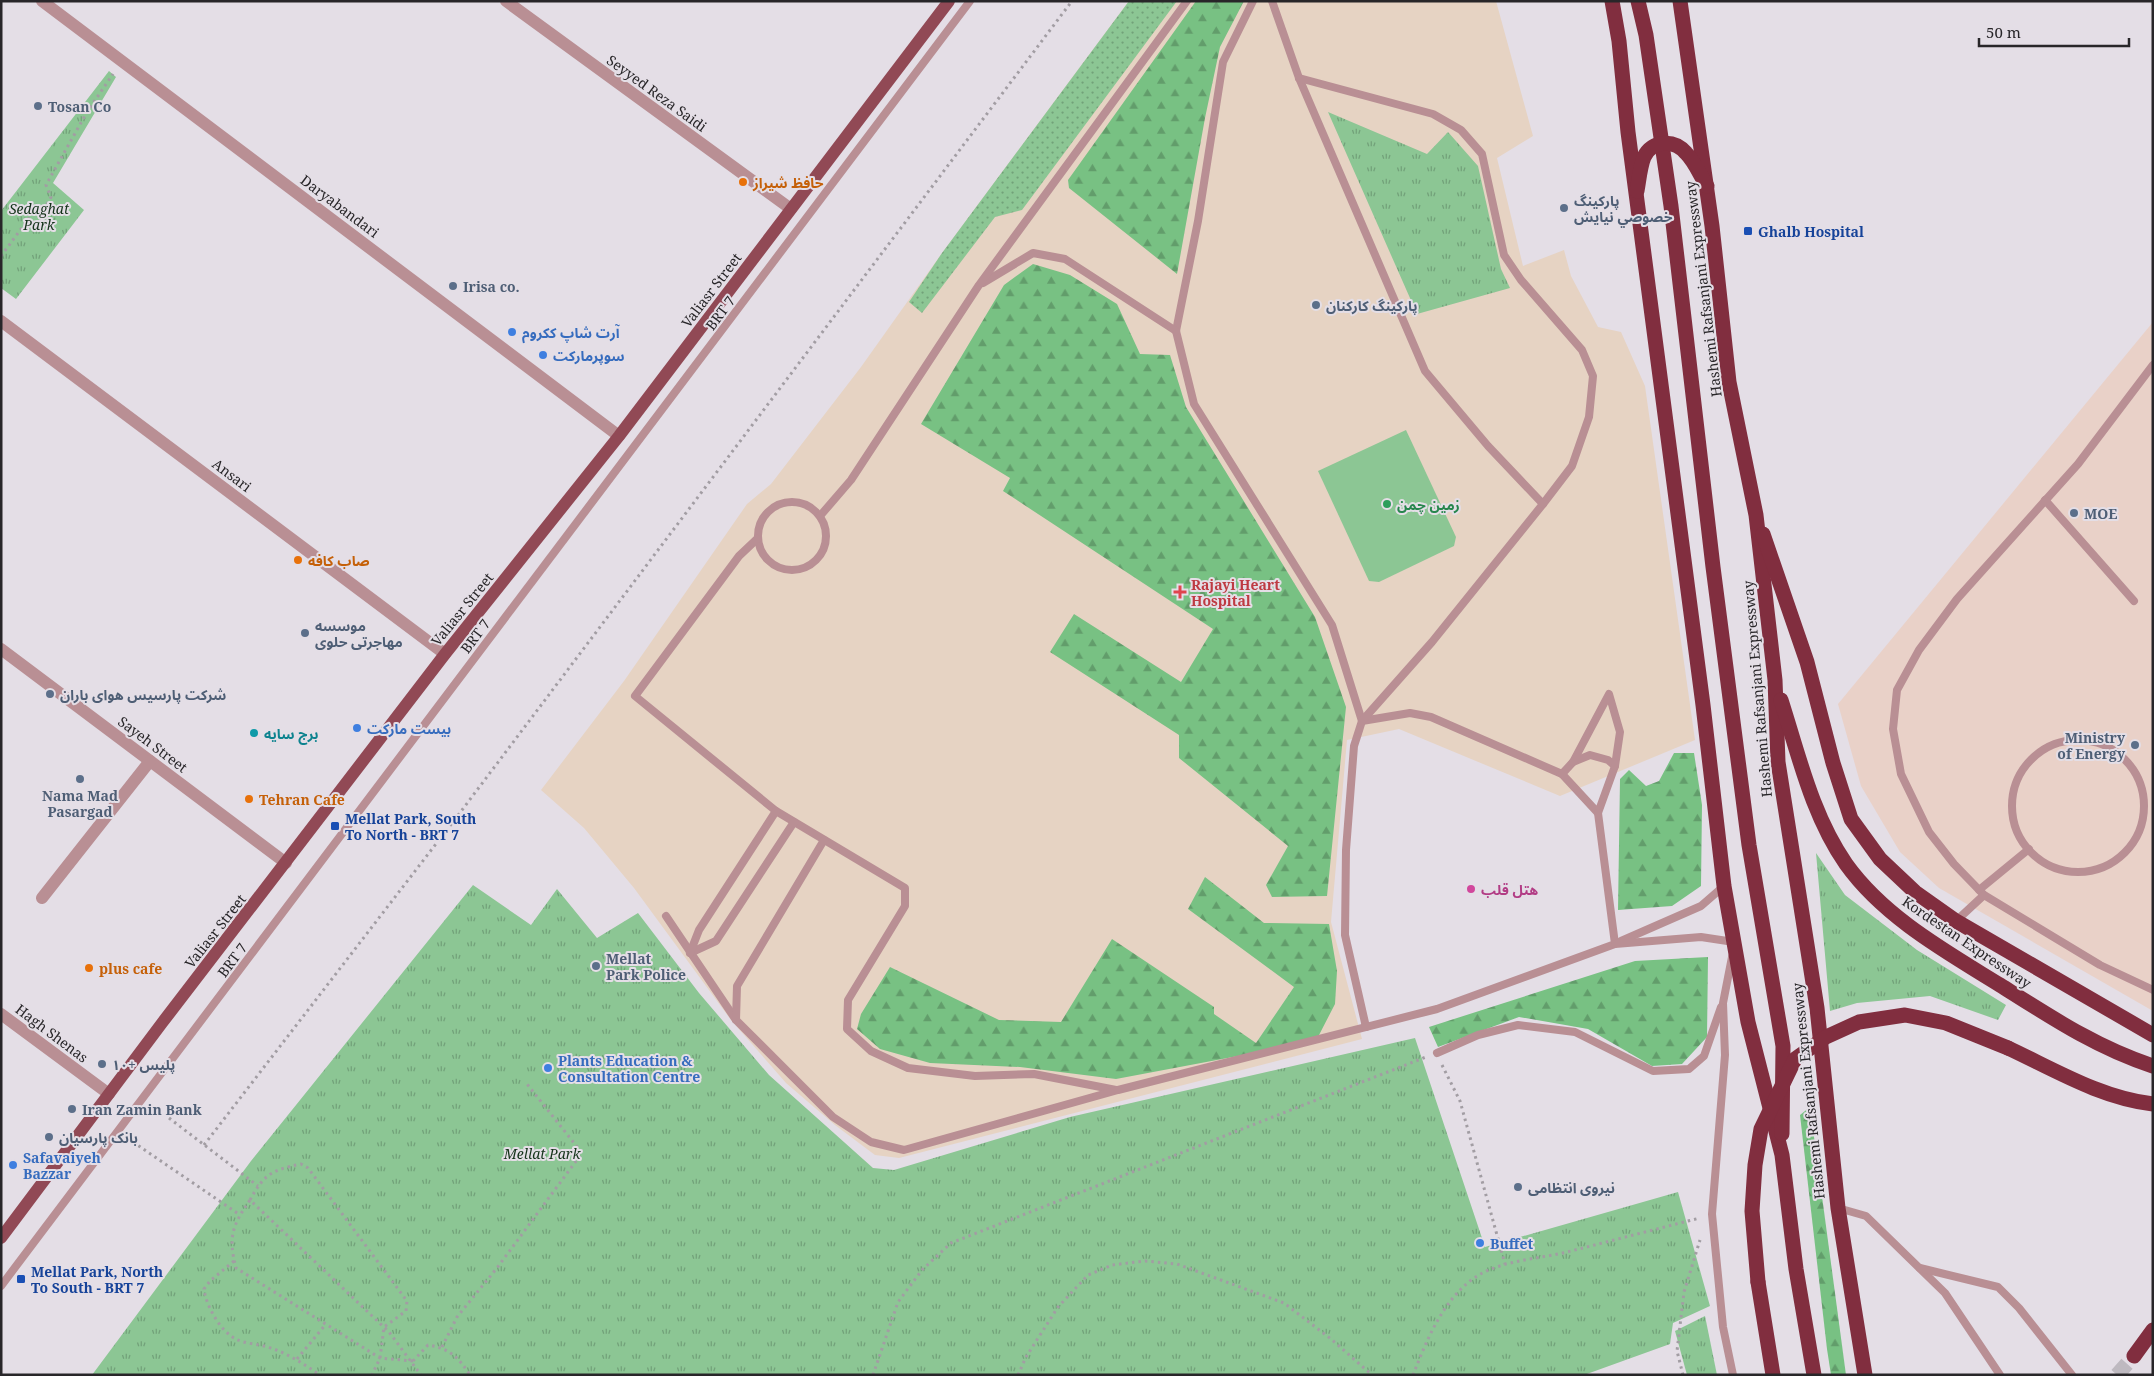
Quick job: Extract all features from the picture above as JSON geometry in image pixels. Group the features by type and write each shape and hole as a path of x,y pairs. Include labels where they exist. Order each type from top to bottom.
{"highway":[{"name":"Hashemi Rafsanjani Expressway","path":"1612,1 1619,41 1628,132 1703,705 1724,886 1748,1022 1782,1155 1796,1269 1814,1375"},
{"name":"Hashemi Rafsanjani Expressway","path":"1638,1 1646,36 1671,206 1713,567 1749,845 1783,1046 1782,1155"},
{"name":"Hashemi Rafsanjani Expressway","path":"1680,1 1707,186 1729,382 1756,515 1775,680 1778,762 1817,1008 1838,1208 1865,1375"},
{"path":"1637,191 1645,156 1651,147 1661,143 1673,145 1685,151 1707,186"},
{"path":"1756,515 1775,564 1807,662 1833,763 1851,819 1880,859 1915,892 1956,921 2153,1035"},
{"name":"Kordestan Expressway","path":"1775,680 1820,820 1846,864 1874,898 1938,946 2092,1041 2130,1059 2153,1066"},
{"path":"1773,1375 1758,1282 1752,1211 1761,1129 1795,1059 1826,1037 1859,1022 1905,1015 1946,1023 2008,1048 2083,1084 2119,1097 2153,1104"},
{"path":"2134,1356 2153,1330"}],"main road":[{"name":"Valiasr Street","path":"1,1238 445,654 620,436 948,1"}],"street":[{"name":"Daryabandari","path":"42,1 620,436"},
{"name":"Seyyed Reza Saidi","path":"506,1 791,209"},
{"name":"Ansari","path":"1,321 445,654"},
{"name":"Sayeh Street","path":"1,649 286,863"},
{"path":"42,898 150,761"},
{"name":"Hagh Shenas","path":"1,1014 109,1094"}],"lane":[{"name":"BRT 7","path":"1,1286 970,1"},
{"path":"820,516 851,480 979,285 1187,1"},
{"path":"1253,1 1223,62 1198,221 1176,331 1194,404 1332,625 1362,721"},
{"path":"1272,1 1299,78 1425,371 1488,446 1543,504"},
{"path":"1299,78 1433,114 1461,130 1482,154 1504,255 1521,280 1582,350 1593,376 1589,417 1572,466 1432,642 1362,721 1354,746 1346,850 1345,935 1366,1027"},
{"path":"979,285 1033,253 1065,259 1176,331"},
{"path":"2153,365 2078,464 1957,599 1919,650 1897,690 1892,729 1901,774 1929,832 1954,864 1981,893 2100,965 2153,990"},
{"path":"2045,500 2134,601"},
{"path":"790,502 801,503 811,508 820,516 825,526 824,549 813,562 798,570 787,570 771,563 760,550 757,539 758,528 762,518 770,509 790,502"},
{"path":"757,539 739,556 635,696 776,811 905,888 905,906 848,1000 847,1029 871,1051 908,1068 975,1076 1034,1074 1118,1090"},
{"path":"1562,774 1573,762 1609,694 1620,732 1615,766 1598,813 1615,944"},
{"path":"1362,721 1410,713 1431,717 1562,774 1598,813"},
{"path":"2068,740 2091,741 2112,749 2128,763 2141,787 2145,801 2143,822 2135,841 2122,856 2104,868 2076,872 2062,870 2043,862 2029,849 2015,826 2012,804 2017,781 2028,762 2046,748 2068,740"},
{"path":"1573,762 1590,755 1600,756 1615,766"},
{"path":"690,953 699,930 776,811"},
{"path":"690,953 716,941 794,822"},
{"path":"736,1020 737,986 824,840"},
{"path":"1956,921 1981,893 2029,849"},
{"path":"666,916 736,1020 833,1117 871,1142 904,1150 1118,1090 1437,1009 1615,944 1702,906 1724,886"},
{"path":"1437,1053 1478,1035 1518,1025 1575,1032 1653,1071 1688,1069 1704,1056 1723,1003 1735,942 1701,937 1615,944"},
{"path":"1723,1003 1725,1055 1712,1214 1723,1327 1733,1375"},
{"path":"1838,1208 1866,1216 1945,1293 2000,1375"},
{"path":"1919,1268 1998,1287 2019,1308 2072,1375"}],"path":[{"path":"204,1145 459,814 1072,1"},
{"path":"1,256 35,210 45,208 51,197 46,185 87,112 121,60"},
{"path":"873,1375 898,1302 922,1270 951,1243 1273,1115 1437,1053 1460,1102 1505,1264"},
{"path":"442,1347 457,1317 497,1268 582,1152 528,1084"},
{"path":"169,1118 258,1186"},
{"path":"133,1142 240,1215"},
{"path":"372,1375 380,1358 384,1327 406,1311 407,1301 308,1168 301,1164 273,1171 260,1181 232,1232 230,1250 236,1268 380,1358 413,1362"},
{"path":"250,1200 384,1327 413,1362 421,1375"},
{"path":"1413,1375 1426,1343 1454,1296 1470,1281 1489,1270 1505,1264 1567,1252 1712,1214"},
{"path":"1683,1375 1677,1351 1684,1292 1700,1242 1712,1214"},
{"path":"234,1261 210,1281 204,1289 206,1301 215,1318 236,1340 268,1347 297,1359 320,1375"},
{"path":"1018,1375 1026,1357 1058,1307 1088,1275 1112,1265 1146,1261 1176,1264 1284,1303 1331,1338 1372,1375"},
{"path":"297,1359 326,1324"},
{"path":"413,1362 428,1345 442,1347 454,1354 470,1375"}],"shaded area":[{"name":"Rajayi Heart Hospital","path":"1129,1 1496,1 1533,136 1497,158 1523,266 1564,250 1571,276 1598,327 1621,332 1645,386 1695,740 1560,796 1399,729 1347,740 1331,922 1362,1039 899,1158 875,1155 835,1125 786,1083 731,1020 634,888 584,828 541,790 624,681 747,504 771,484 861,367 942,253"},
{"name":"MOE","path":"2153,322 2153,1011 1939,888 1900,852 1861,786 1838,704"}],"green space":[{"path":"1129,1 1177,1 1022,210 995,217 922,313 909,302 942,253"},
{"path":"1196,1 1244,1 1220,47 1205,118 1177,274 1069,188 1068,180"},
{"name":"Sedaghat Park","path":"109,71 116,77 53,183 84,210 16,299 1,288 1,211"},
{"path":"1328,112 1427,154 1448,132 1478,166 1501,269 1510,288 1417,314"},
{"path":"1033,264 1070,275 1117,304 1140,354 1170,355 1186,407 1315,617 1346,707 1327,896 1272,897 1266,885 1288,846 1179,758 1179,735 1050,652 1074,614 1181,682 1213,629 1003,491 1010,478 921,424 1004,285"},
{"name":"زمین چمن","path":"1406,430 1456,537 1454,546 1379,582 1369,581 1318,471"},
{"path":"1674,753 1694,753 1702,805 1701,886 1672,906 1618,910 1620,779 1629,770 1646,786 1659,781"},
{"path":"1816,853 1845,895 1917,950 2006,1005 1998,1020 1930,996 1857,1003 1830,1011"},
{"path":"1205,877 1264,923 1329,924 1337,971 1335,1004 1318,1037 1270,1050 1116,1079 1020,1067 930,1063 880,1049 857,1029 861,1014 890,967 999,1020 1061,1022 1112,939 1214,1007 1214,1014 1256,1043 1294,987 1188,909"},
{"name":"Mellat Park","path":"473,885 531,925 557,889 597,938 638,913 699,993 769,1075 873,1168 894,1170 1070,1117 1415,1038 1485,1247 1678,1192 1710,1306 1673,1323 1670,1344 1584,1375 92,1375 251,1161"},
{"path":"1708,957 1707,1037 1682,1064 1652,1066 1588,1029 1519,1017 1438,1047 1429,1027 1635,961"},
{"path":"1810,1107 1846,1375 1831,1375 1827,1349 1800,1115"},
{"path":"1705,1316 1717,1375 1687,1375 1675,1331"}],"tunnel":[{"path":"2117,1375 2134,1356"}],"place":[{"name":"Tosan Co","path":"38,106"},
{"name":"حافظ شیراز","path":"743,182"},
{"name":"پاركينگ خصوصي نيايش","path":"1564,208"},
{"name":"Ghalb Hospital","path":"1748,231"},
{"name":"Irisa co.","path":"453,286"},
{"name":"پارکینگ کارکنان","path":"1316,305"},
{"name":"آرت شاپ ککروم","path":"512,332"},
{"name":"سوپرمارکت","path":"543,355"},
{"name":"زمین چمن","path":"1387,504"},
{"name":"MOE","path":"2074,513"},
{"name":"صاب کافه","path":"298,560"},
{"name":"Rajayi Heart Hospital","path":"1180,592"},
{"name":"موسسه مهاجرتی حلوی","path":"305,633"},
{"name":"شرکت پارسیس هوای باران","path":"50,694"},
{"name":"بیست مارکت","path":"357,728"},
{"name":"برج سایه","path":"254,733"},
{"name":"Ministry of Energy","path":"2135,745"},
{"name":"Nama Mad Pasargad","path":"80,779"},
{"name":"Tehran Cafe","path":"249,799"},
{"name":"Mellat Park, South To North - BRT 7","path":"335,826"},
{"name":"هتل قلب","path":"1471,889"},
{"name":"Mellat Park Police","path":"596,966"},
{"name":"plus cafe","path":"89,968"},
{"name":"پلیس +۱۰","path":"102,1064"},
{"name":"Plants Education & Consultation Centre","path":"548,1068"},
{"name":"Iran Zamin Bank","path":"72,1109"},
{"name":"بانک پارسیان","path":"49,1137"},
{"name":"Safavaiyeh Bazzar","path":"13,1165"},
{"name":"نیروی انتظامی","path":"1518,1187"},
{"name":"Buffet","path":"1480,1243"},
{"name":"Mellat Park, North To South - BRT 7","path":"21,1279"}]}
